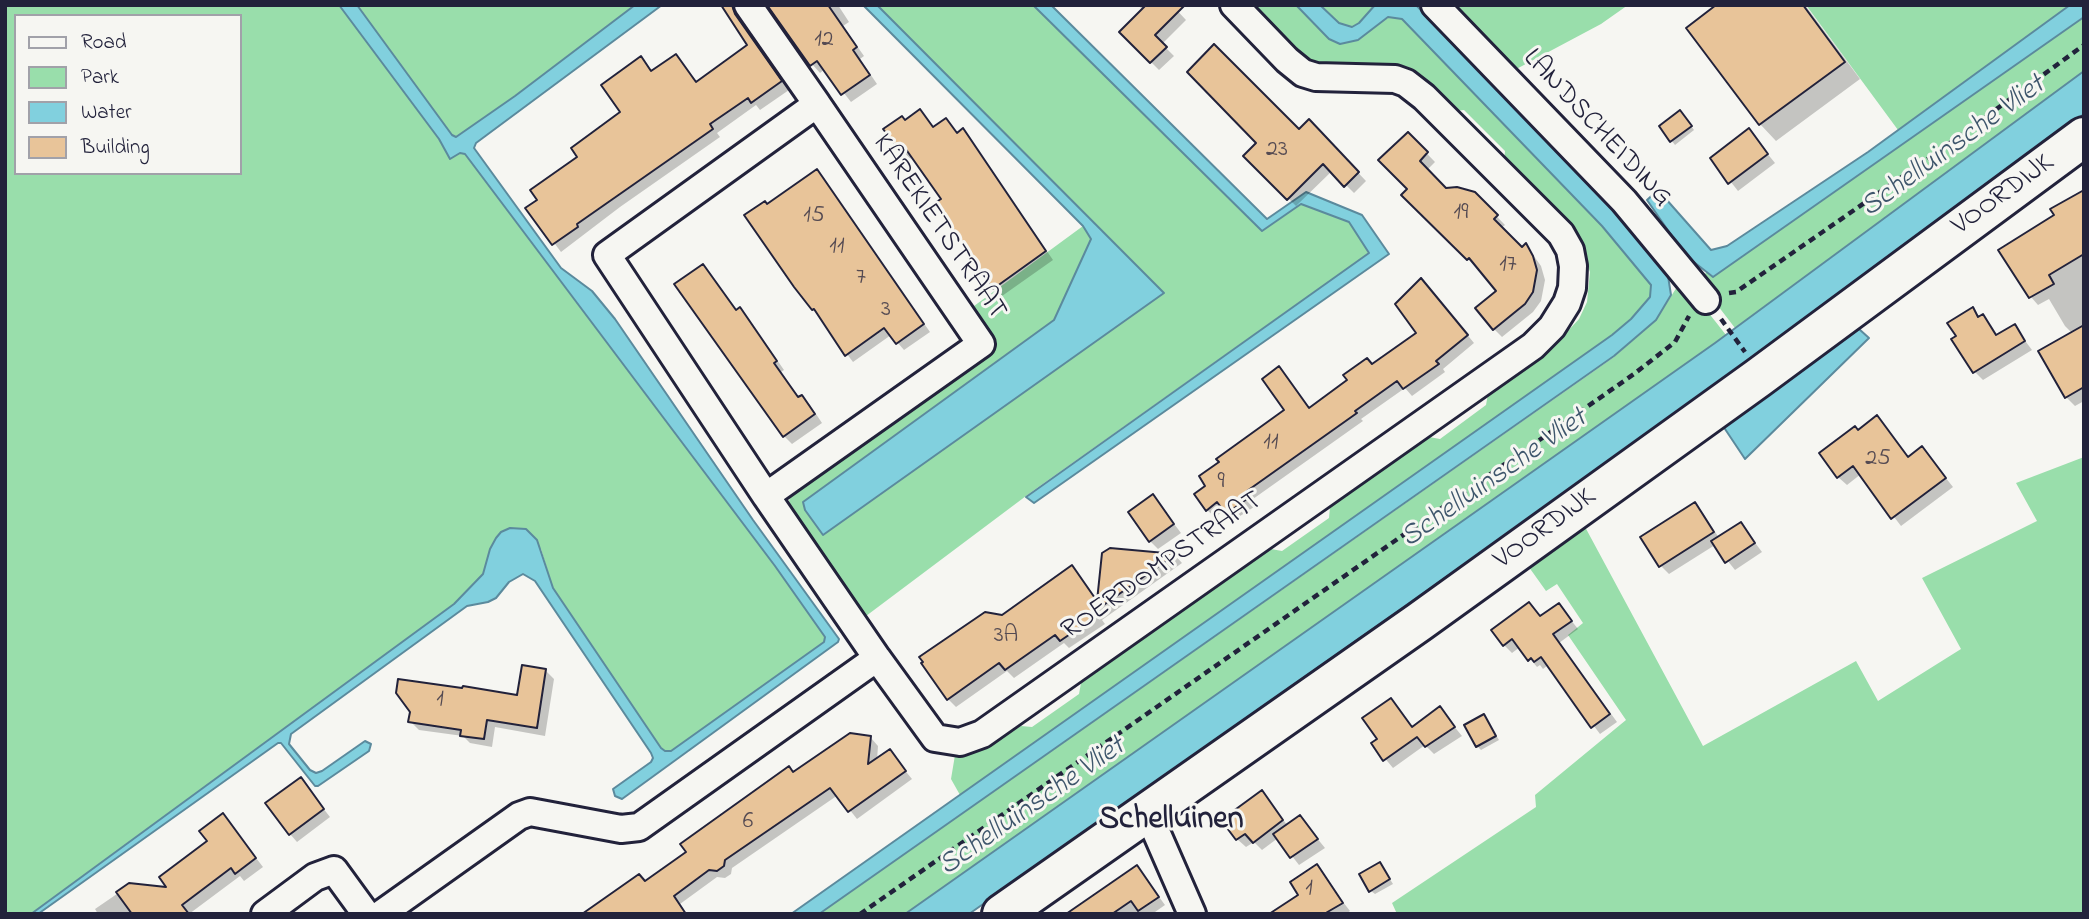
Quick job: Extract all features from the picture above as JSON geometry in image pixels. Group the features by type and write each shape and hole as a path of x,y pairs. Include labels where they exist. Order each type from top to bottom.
{"street":[{"name":"KAREKIETSTRAAT","path":"748,5 981,344 766,496"},
{"name":"ROERDOMPSTRAAT","path":"877,658 935,738 960,742 982,734 1533,346 1552,327 1567,303 1572,288 1573,267 1570,250 1561,234 1424,97 1406,83 1395,79 1316,77 1303,73 1234,5"},
{"name":"LANDSCHEIDING","path":"1435,5 1624,201 1706,300"},
{"path":"381,914 519,816 530,813 621,828 639,827 877,658 607,255 817,104"},
{"name":"VOORDIJK","path":"1002,914 1758,378 2084,137"},
{"path":"1147,811 1192,914"},
{"path":"264,914 315,877 334,870 366,914"}],"path":[{"path":"860,914 1634,374 1675,342 1695,308 1706,300 1736,292 1935,154 2084,45"},
{"path":"1729,329 1752,362"}],"green space":[{"path":"5,5 339,5 439,139 450,159 460,153 465,154 775,566 825,637 824,642 671,751 665,751 553,588 541,549 490,549 483,574 454,604 31,914 5,914"},
{"path":"357,5 635,5 456,137"},
{"path":"877,5 1033,5 1262,231 1300,204 1349,222 1369,253 1030,493 866,616 793,511 789,501 791,495 992,345 993,335 974,306 1083,226 1091,239 1054,320 803,502 1163,293"},
{"path":"1253,5 1296,5 1329,39 1358,40 1383,19 1402,19 1602,226 1651,285 1650,297 1631,319 1612,335 960,795 951,779 955,755 984,749 1021,726 1032,727 1079,694 1081,683 1271,549 1282,551 1329,518 1330,507 1429,437 1440,439 1486,405 1488,394 1566,333 1579,319 1587,302 1590,272 1580,243 1504,162 1505,151 1464,110 1454,111 1421,76 1408,67 1381,63 1341,69 1315,64 1304,57"},
{"path":"1320,5 1375,5 1352,27 1339,23"},
{"path":"1443,5 1628,5 1601,24 1507,74"},
{"path":"1806,5 2070,5 1898,130"},
{"path":"2084,17 2084,71 1735,328 1698,280 1707,272 1713,277"},
{"path":"1682,279 1726,335 905,914 819,914 1614,357 1656,320"},
{"path":"2084,457 2084,914 1397,914 1392,903 1536,807 1535,795 1626,720 1568,635 1583,623 1557,584 1546,591 1526,563 1584,525 1703,746 1856,661 1878,701 1961,649 1922,578 2037,521 2016,483"}],"water":[{"path":"339,5 357,5 456,137 635,5 662,5 476,143 474,148 561,268 592,291 615,319 753,520 839,639 838,642 622,799 615,796 613,789 651,762 651,753 535,581 523,574 509,582 496,598 467,606 291,734 289,744 310,770 316,773 365,741 371,744 369,751 315,786 281,743 278,743 38,914 31,914 454,604 483,574 496,538 510,528 526,529 537,540 553,588 665,751 671,751 824,642 825,637 775,566 465,154 460,153 450,159 439,139"},
{"path":"863,5 877,5 1164,293 823,535 805,510 803,502 1054,320 1091,239 1083,226"},
{"path":"1033,5 1051,5 1267,219 1306,192 1362,215 1389,254 1034,503 1026,497 1369,253 1349,222 1301,204 1262,231"},
{"path":"1296,5 1320,5 1339,23 1352,27 1375,5 1416,5 1638,234 1668,276 1671,295 1656,320 1614,356 819,914 791,914 1612,335 1631,319 1650,297 1651,285 1602,226 1402,19 1388,17 1358,40 1340,44 1329,39"},
{"path":"2070,5 2084,5 2084,17 1713,277 1685,255 1647,200 1658,190 1711,250 1727,246 1868,152"},
{"path":"2084,71 2084,114 1677,414 969,914 905,914 1715,343"},
{"path":"1859,329 1869,338 1745,459 1723,426"}],"building":[{"path":"721,5 732,5 735,14 782,81 751,103 748,98 710,124 713,129 577,224 578,227 552,245 525,208 537,200 530,190 577,157 571,148 620,112 601,85 641,56 651,71 676,54 696,82 747,45"},
{"path":"767,5 828,5 857,47 853,50 870,75 841,95 817,61 810,66"},
{"path":"1146,5 1185,5 1155,35 1167,47 1150,63 1119,32"},
{"path":"1716,5 1803,5 1845,62 1759,125 1686,28"},
{"path":"1214,44 1299,129 1309,119 1359,172 1344,187 1323,164 1287,200 1243,156 1256,143 1187,72"},
{"path":"920,109 933,127 946,118 957,133 963,128 1046,251 993,289 933,204 941,199 905,148 901,152 883,129 902,116 905,120"},
{"path":"1680,110 1692,126 1670,142 1659,126"},
{"path":"1749,128 1768,154 1728,184 1710,158"},
{"path":"1408,132 1428,152 1420,161 1446,188 1457,187 1475,192 1498,215 1494,219 1522,247 1526,243 1533,256 1537,270 1533,292 1525,304 1493,330 1475,308 1496,291 1469,258 1467,260 1401,195 1407,189 1378,160"},
{"path":"817,169 924,324 896,344 884,328 845,356 814,309 812,310 794,287 744,215 765,201 767,204"},
{"path":"2084,190 2084,254 2049,275 2054,284 2029,298 1998,250 2054,215 2050,209"},
{"path":"703,264 736,310 740,307 777,361 774,363 798,397 802,395 815,414 783,437 674,284"},
{"path":"1421,278 1468,335 1436,361 1439,364 1403,389 1397,381 1355,411 1357,413 1247,491 1251,496 1226,514 1217,502 1206,511 1194,494 1205,486 1199,476 1219,462 1216,459 1284,410 1262,379 1279,366 1309,408 1347,380 1343,375 1367,358 1372,364 1416,333 1395,304"},
{"path":"1973,307 1978,317 1983,314 1996,335 2015,324 2025,341 1973,373 1951,339 1956,336 1947,323"},
{"path":"2084,325 2084,387 2065,398 2038,351"},
{"path":"1877,415 1908,457 1922,446 1946,478 1891,519 1853,466 1837,478 1819,453 1855,426 1858,430"},
{"path":"1153,494 1174,524 1149,542 1128,512"},
{"path":"1695,502 1714,532 1659,567 1640,537"},
{"path":"1741,522 1755,543 1725,563 1711,541"},
{"path":"1110,548 1176,554 1095,611 1098,615 1060,641 1055,635 1005,670 999,663 947,700 919,657 985,612 1002,615 1072,565 1097,601 1102,553"},
{"path":"1529,602 1540,616 1559,603 1572,621 1553,634 1610,714 1591,728 1541,657 1534,662 1531,658 1528,661 1512,639 1503,646 1491,630"},
{"path":"522,665 546,669 537,728 487,720 484,739 460,736 461,730 408,722 410,712 396,693 398,679 517,695"},
{"path":"1391,698 1412,727 1440,706 1455,727 1425,747 1417,737 1383,761 1371,743 1377,739 1362,718"},
{"path":"1484,714 1496,736 1476,747 1464,725"},
{"path":"850,733 871,736 868,764 890,749 906,771 848,812 830,788 725,860 724,866 717,871 709,870 674,896 686,914 582,914 639,874 645,881 686,852 680,844 789,766 793,772"},
{"path":"301,777 324,809 289,835 265,803"},
{"path":"1262,790 1283,820 1253,843 1245,834 1236,840 1221,820"},
{"path":"223,813 256,858 235,874 231,868 182,905 189,914 132,914 116,892 129,883 166,887 159,877 207,841 199,831"},
{"path":"1300,815 1318,839 1290,858 1273,834"},
{"path":"1380,862 1390,879 1369,892 1359,874"},
{"path":"1317,864 1343,903 1324,914 1269,914 1298,895 1290,882"},
{"path":"1137,865 1159,897 1138,911 1131,901 1112,914 1066,914"}],"district":[{"name":"Schelluinen","path":"1171,822"}],"water label":[{"name":"Schelluinsche Vliet","path":"1954,148"},
{"name":"Schelluinsche Vliet","path":"1495,480"},
{"name":"Schelluinsche Vliet","path":"1033,808"}]}
